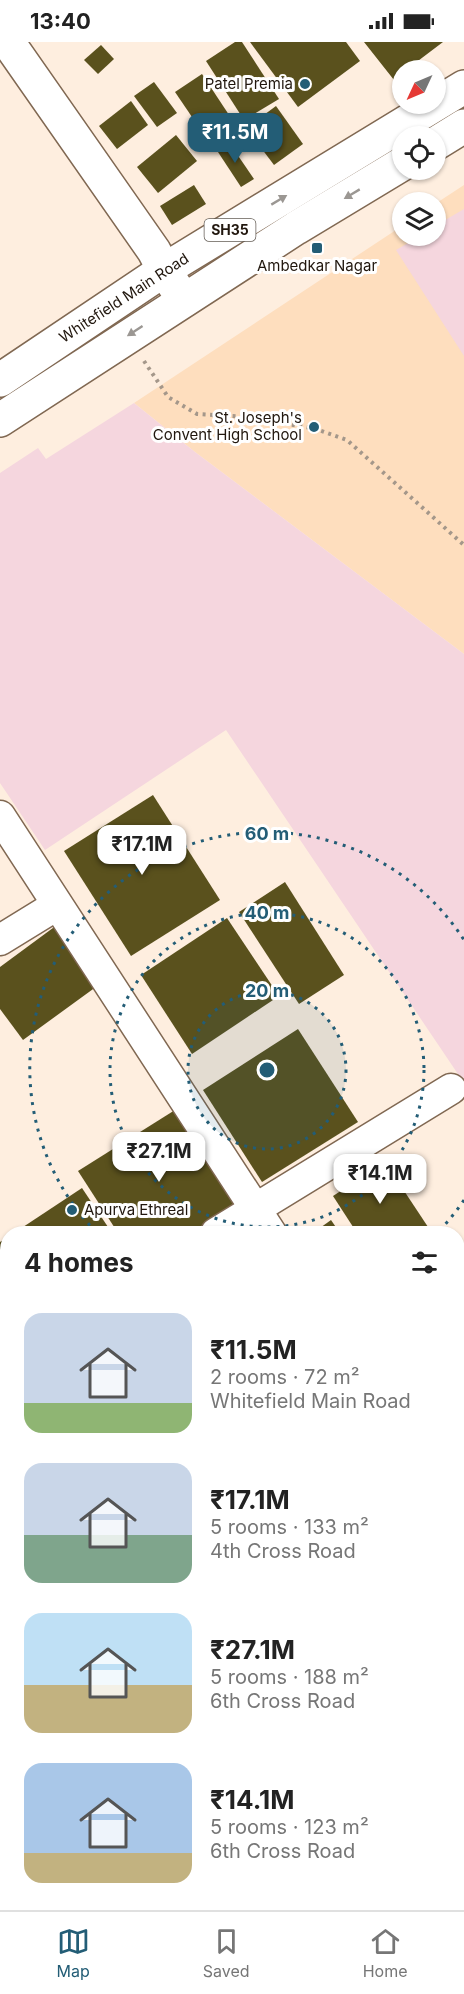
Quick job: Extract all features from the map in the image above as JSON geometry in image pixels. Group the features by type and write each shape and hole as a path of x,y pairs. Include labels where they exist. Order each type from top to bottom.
{"main road":[{"path":"8,42 154,251 184,300"},
{"name":"Whitefield Main Road","path":"0,380 164,270 464,87"},
{"path":"446,137 464,126"},
{"name":"SH35","path":"0,420 126,336 392,170"}],"street":[{"path":"0,816 266,1226"},
{"path":"0,940 57,905"},
{"path":"227,1226 451,1089"}],"path":[{"path":"126,336 168,397 197,414 249,417 316,429 347,440 464,545"}],"shaded area":[{"name":"St. Joseph's Convent High School","path":"464,185 464,654 195,452 134,403 392,233 392,246 446,246 446,197"},
{"path":"464,209 464,356 396,250 403,246 446,246 446,220"},
{"path":"134,403 195,452 464,654 464,1083 226,730 45,850 0,783 0,473 38,448 46,459"}],"building":[{"path":"235,42 242,42 279,99 244,120 206,61"},
{"name":"Patel Premia","path":"250,42 346,42 360,61 298,107"},
{"path":"364,42 443,42 419,60 392,60 392,77"},
{"path":"101,45 114,59 98,74 84,60"},
{"path":"202,74 235,124 209,142 175,92"},
{"path":"154,82 177,113 157,127 134,96"},
{"path":"131,101 148,125 117,149 99,126"},
{"path":"276,106 303,144 274,165 246,128"},
{"path":"176,135 197,161 158,193 137,167"},
{"path":"228,141 254,179 241,187 216,149"},
{"path":"194,185 206,204 172,225 160,206"},
{"path":"153,795 220,900 131,956 64,851"},
{"path":"285,882 344,975 299,1004 239,912"},
{"path":"227,918 279,996 192,1054 141,975"},
{"path":"57,925 100,984 23,1040 0,1009 0,967"},
{"path":"298,1029 358,1122 262,1182 203,1090"},
{"path":"175,1110 239,1211 215,1226 113,1226 78,1171"},
{"path":"385,1162 427,1226 352,1226 333,1196"},
{"name":"Apurva Ethreal","path":"82,1188 107,1226 25,1226"},
{"path":"331,1220 335,1226 323,1226"}],"place":[{"name":"Patel Premia","path":"305,84"},
{"name":"Ambedkar Nagar","path":"317,248"},
{"name":"St. Joseph's Convent High School","path":"314,427"},
{"name":"Apurva Ethreal","path":"72,1210"}]}
